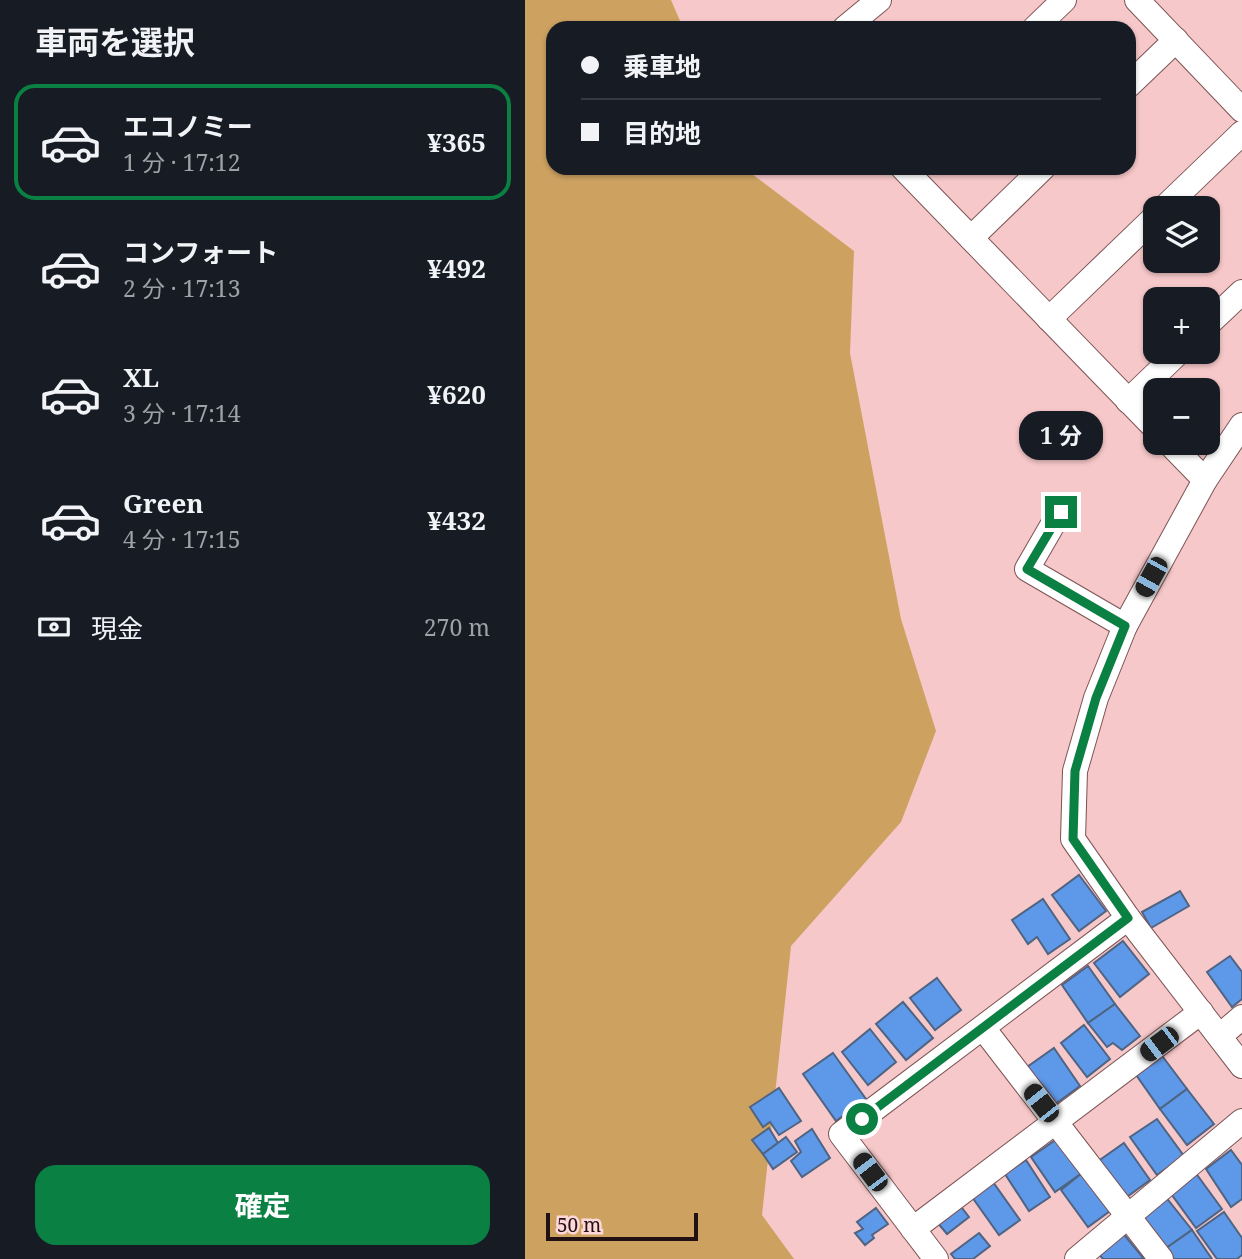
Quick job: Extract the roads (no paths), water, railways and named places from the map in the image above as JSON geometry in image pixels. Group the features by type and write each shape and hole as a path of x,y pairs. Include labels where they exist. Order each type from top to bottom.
{"street":[{"path":"854,21 879,0"},
{"path":"1042,21 1064,0"},
{"path":"1137,0 1242,110"},
{"path":"1136,78 1176,40"},
{"path":"1176,196 1242,133"},
{"path":"910,175 1143,417"},
{"path":"971,238 1036,175"},
{"path":"1049,319 1143,229"},
{"path":"1220,313 1242,292"},
{"path":"1128,401 1167,364"},
{"path":"1242,425 1205,480 1125,626 1096,698 1075,771 1073,839 1128,918 1242,1066"},
{"path":"1181,455 1205,480"},
{"path":"1061,512 1027,569 1125,626"},
{"path":"936,1259 841,1134 1128,918"},
{"path":"913,1229 1201,1012"},
{"path":"1220,1036 1242,1017"},
{"path":"983,1028 1161,1259"},
{"path":"1077,1259 1242,1121"}]}
